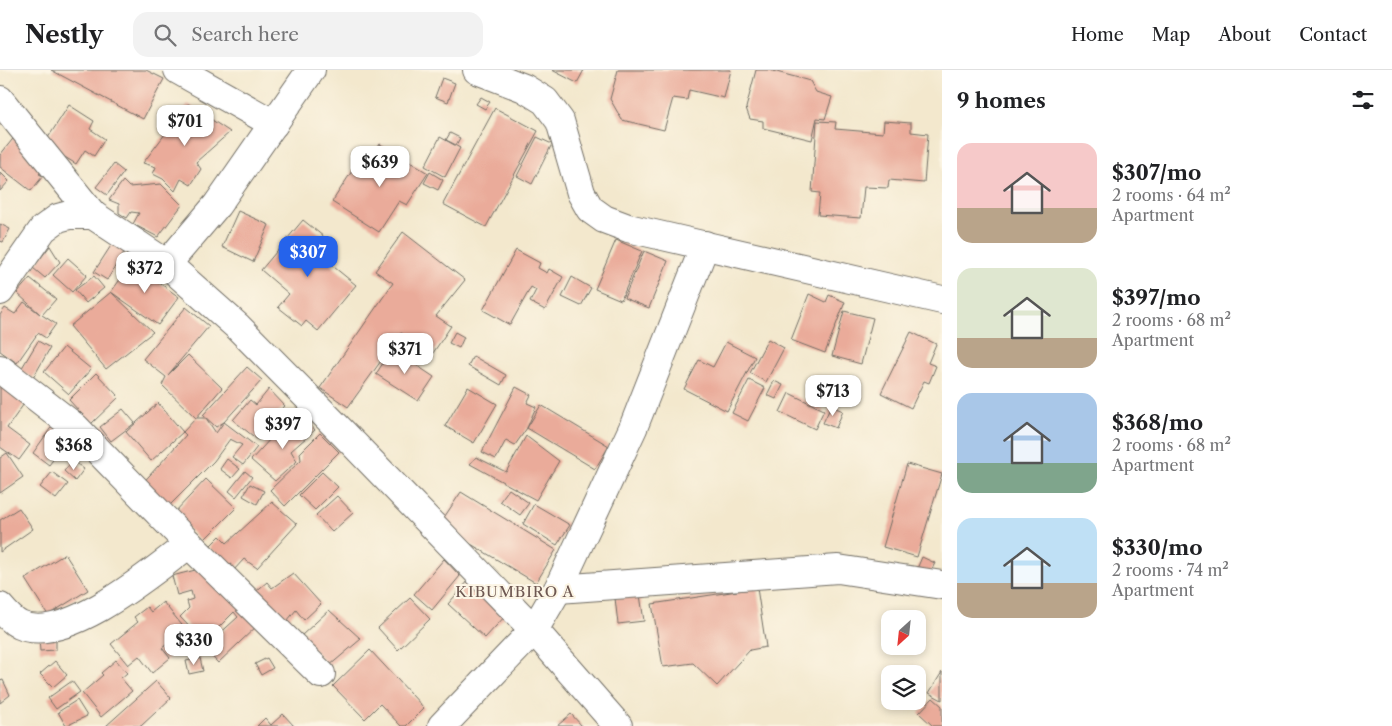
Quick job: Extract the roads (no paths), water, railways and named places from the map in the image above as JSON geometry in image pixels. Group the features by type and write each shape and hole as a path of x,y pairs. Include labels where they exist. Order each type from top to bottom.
{"street":[{"path":"178,70 274,124"},
{"path":"167,264 217,204 311,70"},
{"path":"477,70 537,95 554,111 567,142 582,193 590,209 617,224 942,300"},
{"path":"0,100 93,215 167,264 245,334 534,630 618,726"},
{"path":"0,291 34,241 50,224 58,218 69,215 93,215"},
{"path":"442,726 534,630 558,589 633,428 705,246"},
{"path":"0,369 75,427 189,544 321,674"},
{"path":"0,607 22,626 34,628 72,621 104,605 189,544"},
{"path":"558,589 838,569 942,585"}],"district":[{"name":"KIBUMBIRO A","path":"515,592"}]}
